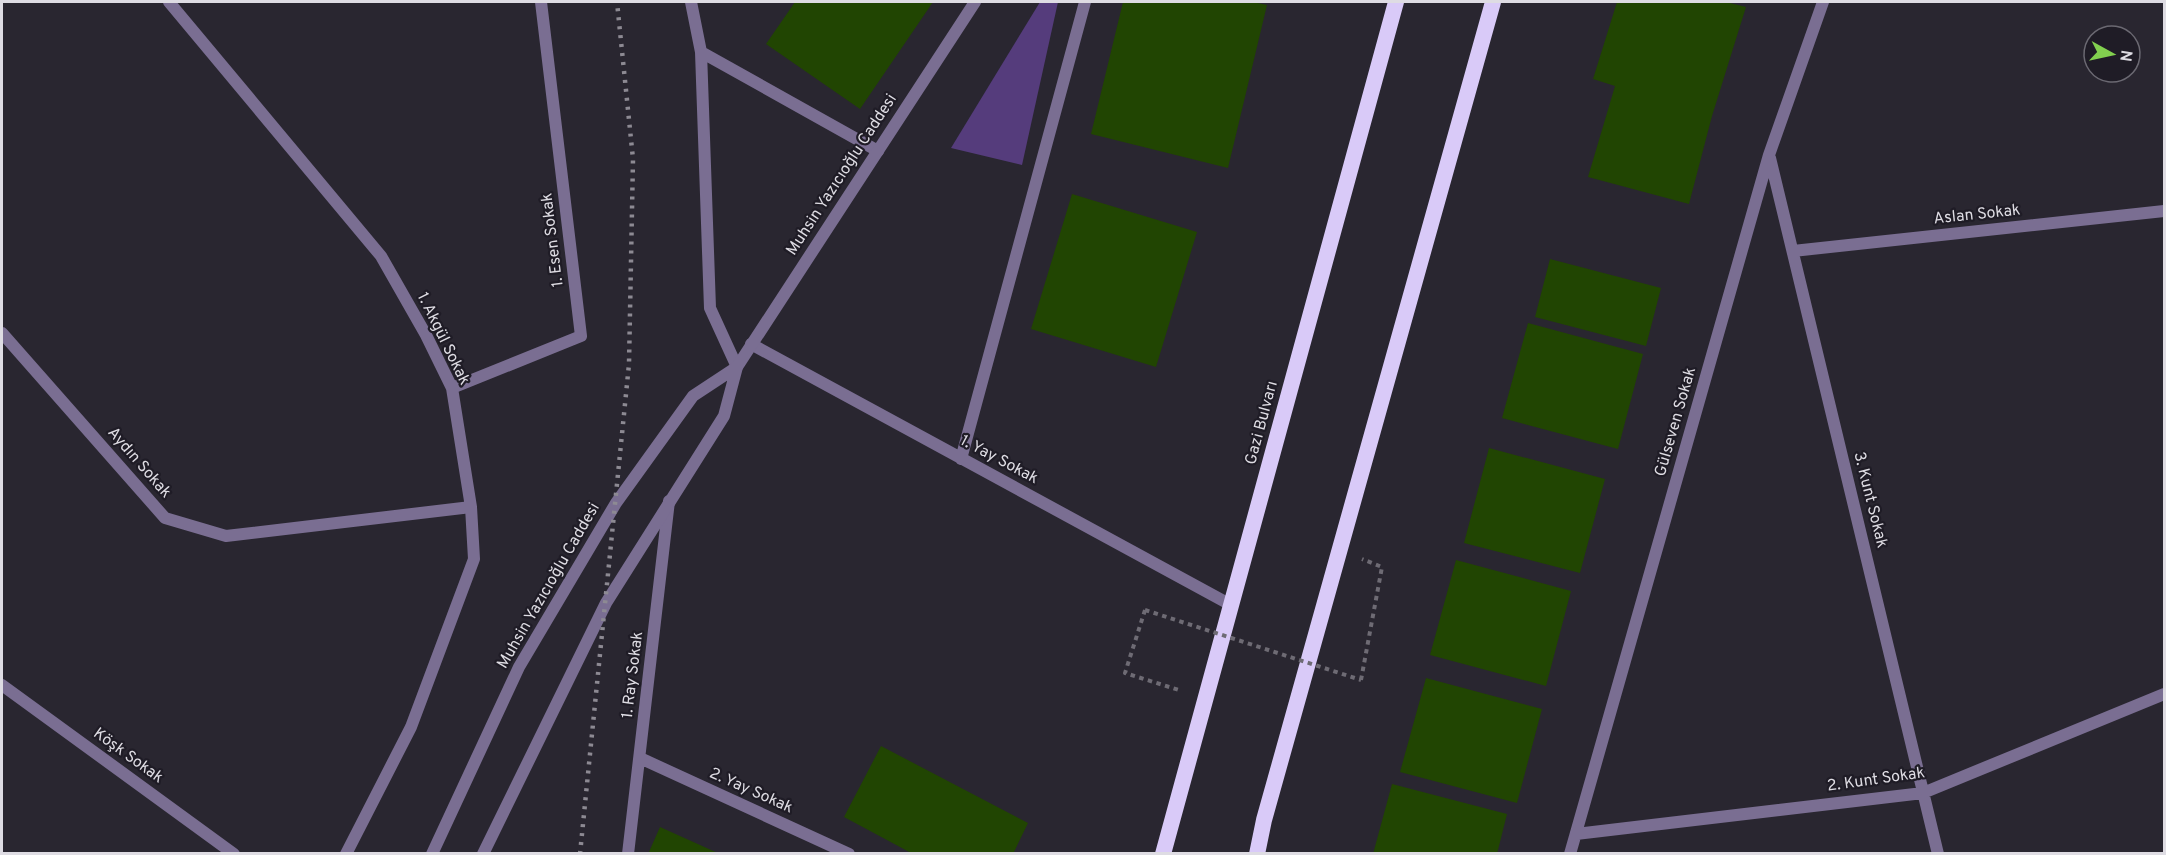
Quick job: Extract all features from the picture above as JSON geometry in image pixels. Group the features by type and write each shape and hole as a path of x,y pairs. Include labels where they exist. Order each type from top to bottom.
{"highway":[{"name":"Gazi Bulvarı","path":"1163,854 1395,2"},
{"path":"1257,854 1264,820 1339,551 1495,2"}],"street":[{"name":"1. Akgül Sokak","path":"169,2 381,256 426,335 452,388 471,507 474,559 411,727 346,854"},
{"name":"1. Esen Sokak","path":"452,388 582,336 541,2"},
{"path":"691,2 701,52 710,308 737,367"},
{"name":"Muhsin Yazıcıoğlu Caddesi","path":"483,854 606,603 724,416 737,367 975,2"},
{"path":"961,459 1085,2"},
{"name":"Gülseven Sokak","path":"1570,854 1769,155 1823,2"},
{"path":"701,52 878,151"},
{"name":"3. Kunt Sokak","path":"1769,155 1938,854"},
{"name":"Aslan Sokak","path":"1793,251 2164,211"},
{"name":"Aydın Sokak","path":"2,333 165,518 226,536 471,507"},
{"name":"1. Yay Sokak","path":"751,344 1231,605"},
{"name":"Muhsin Yazıcıoğlu Caddesi","path":"432,854 519,667 616,503 693,396 737,367"},
{"name":"1. Ray Sokak","path":"628,854 670,500"},
{"name":"Köşk Sokak","path":"2,685 234,854"},
{"name":"2. Kunt Sokak","path":"1576,834 1923,793 2164,694"},
{"name":"2. Yay Sokak","path":"639,758 849,854"}],"path":[{"path":"1205,698 1125,673 1144,610 1361,680 1382,567 1339,551"}],"shaded area":[{"path":"1040,2 1058,2 1022,165 951,148"}],"building":[{"path":"795,2 933,2 860,109 766,44"},
{"path":"1123,2 1253,2 1267,5 1228,168 1091,134"},
{"path":"1617,2 1726,2 1746,7 1712,116 1689,204 1588,177 1615,86 1593,79"},
{"path":"1072,194 1197,232 1156,367 1031,329"},
{"path":"1550,259 1661,288 1646,346 1535,317"},
{"path":"1528,323 1643,354 1618,449 1502,418"},
{"path":"1489,448 1605,479 1580,573 1464,543"},
{"path":"1456,560 1571,591 1546,686 1430,655"},
{"path":"1426,678 1542,709 1517,803 1400,772"},
{"path":"881,746 1028,823 1013,854 913,854 844,817"},
{"path":"1392,784 1507,814 1497,854 1373,854"},
{"path":"660,827 720,854 648,854"}],"railway":[{"path":"580,854 629,364 633,159 617,2"}]}
